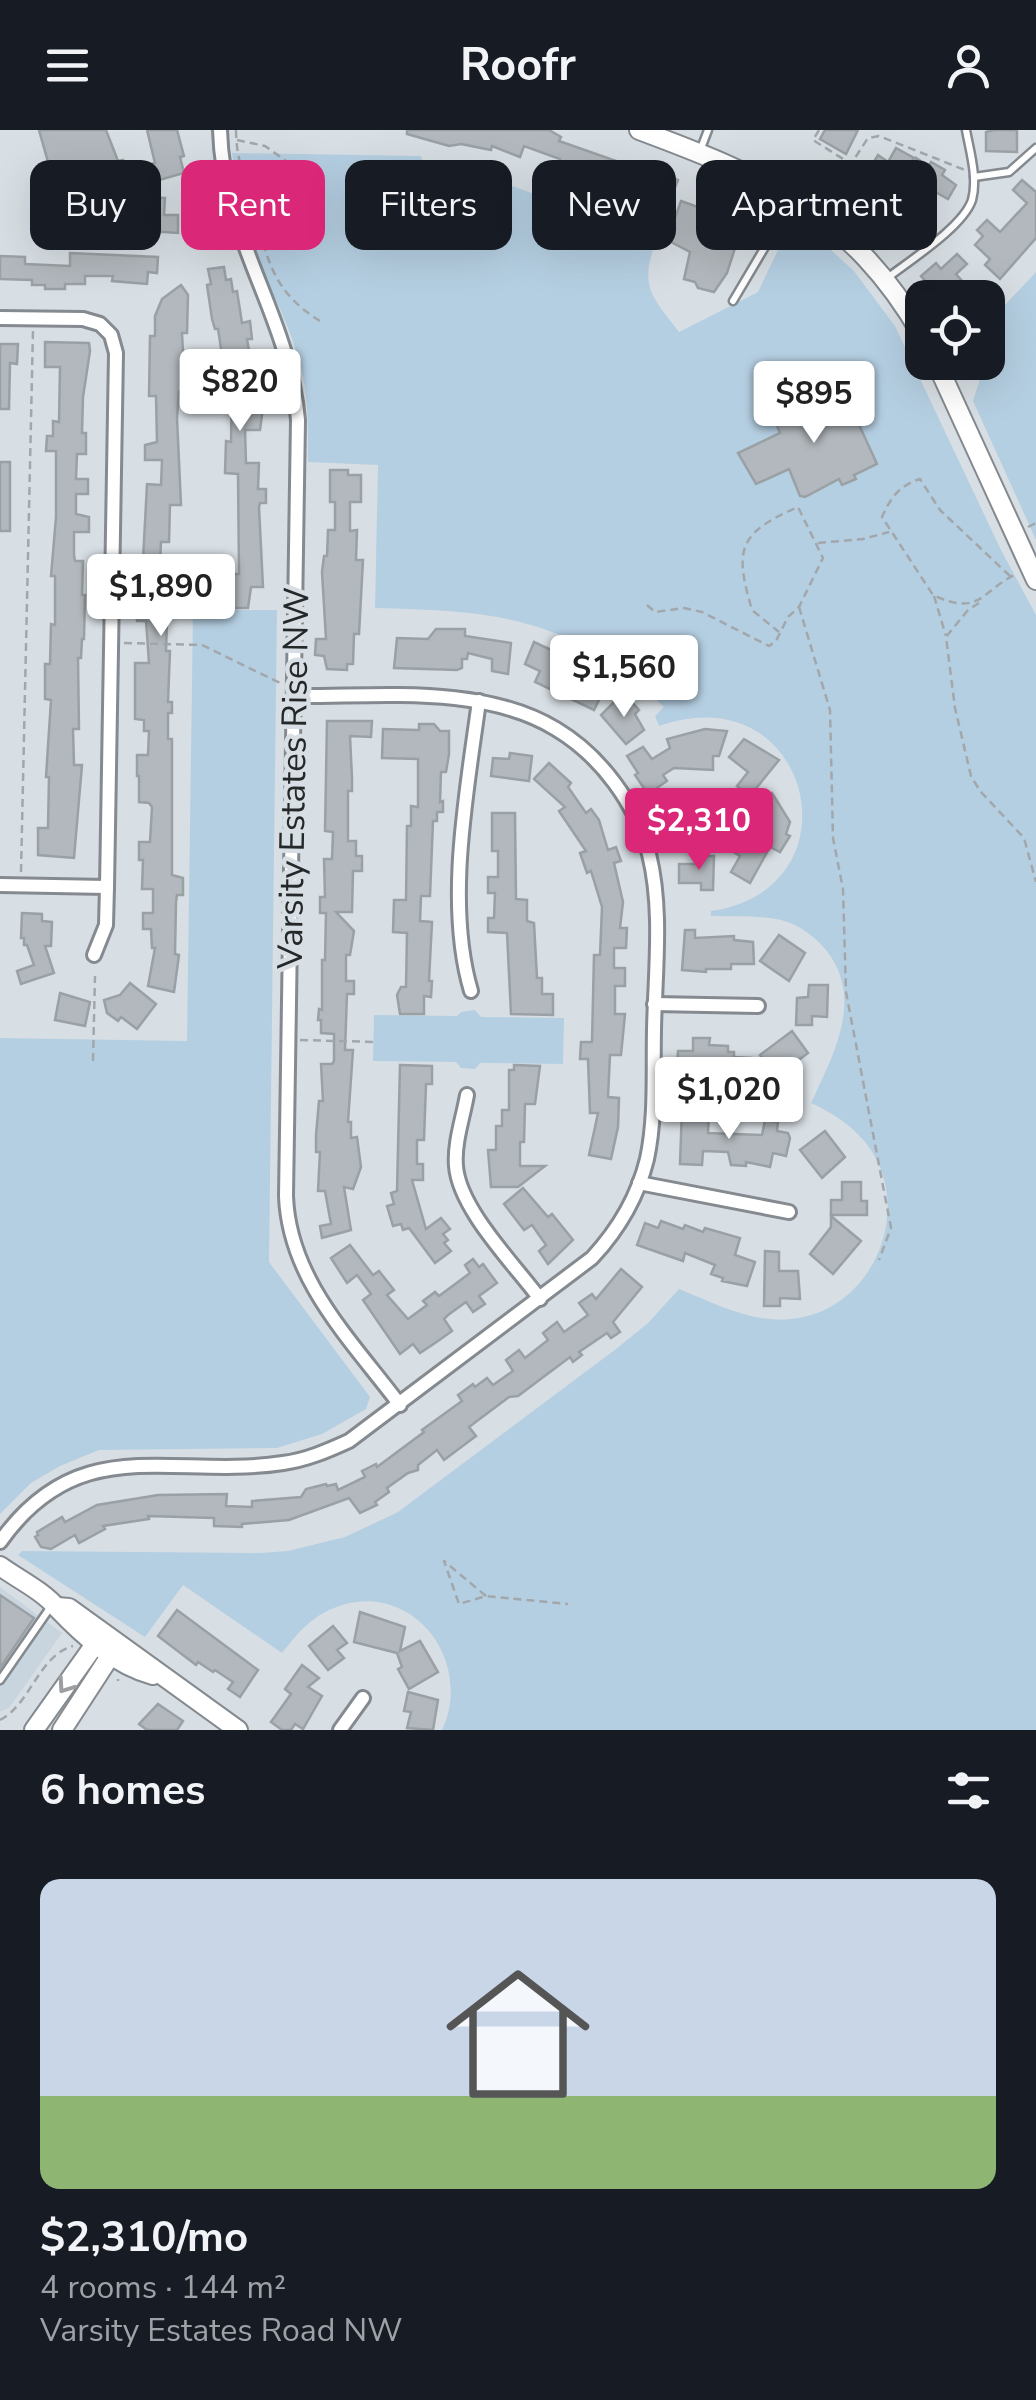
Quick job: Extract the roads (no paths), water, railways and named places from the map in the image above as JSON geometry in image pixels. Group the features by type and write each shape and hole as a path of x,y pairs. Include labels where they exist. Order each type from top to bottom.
{"street":[{"name":"Varsity Estates Rise NW","path":"220,130 222,166 232,212 282,339 296,400 298,442 289,690 286,1196 292,1242 307,1280 400,1405"},
{"path":"639,130 719,160"},
{"path":"857,250 885,280 905,310"},
{"path":"0,318 91,320 107,329 115,344 106,925 94,955"},
{"path":"944,380 1036,580"},
{"path":"0,1542 50,1492 84,1475 130,1464 260,1465 295,1461 349,1441 540,1299 602,1247 639,1183 652,1121 656,900 642,836 620,790 589,754 533,716 479,700 289,690"},
{"path":"471,991 460,943 460,875 479,700"},
{"path":"642,836 674,820 712,815"},
{"path":"0,885 107,887"},
{"path":"654,1004 758,1006"},
{"path":"467,1096 456,1154 460,1186 469,1205 540,1299"},
{"path":"639,1183 790,1212"},
{"path":"0,1566 55,1606 68,1608 139,1671 163,1677 230,1728"},
{"path":"34,1730 107,1643"},
{"path":"62,1730 107,1643"},
{"path":"340,1730 363,1698"}],"lane":[{"path":"699,152 708,130"},
{"path":"885,280 959,220 973,197 974,177 966,130"},
{"path":"974,177 1009,172 1036,148"},
{"path":"732,301 763,250"},
{"path":"0,1680 55,1606"}]}
